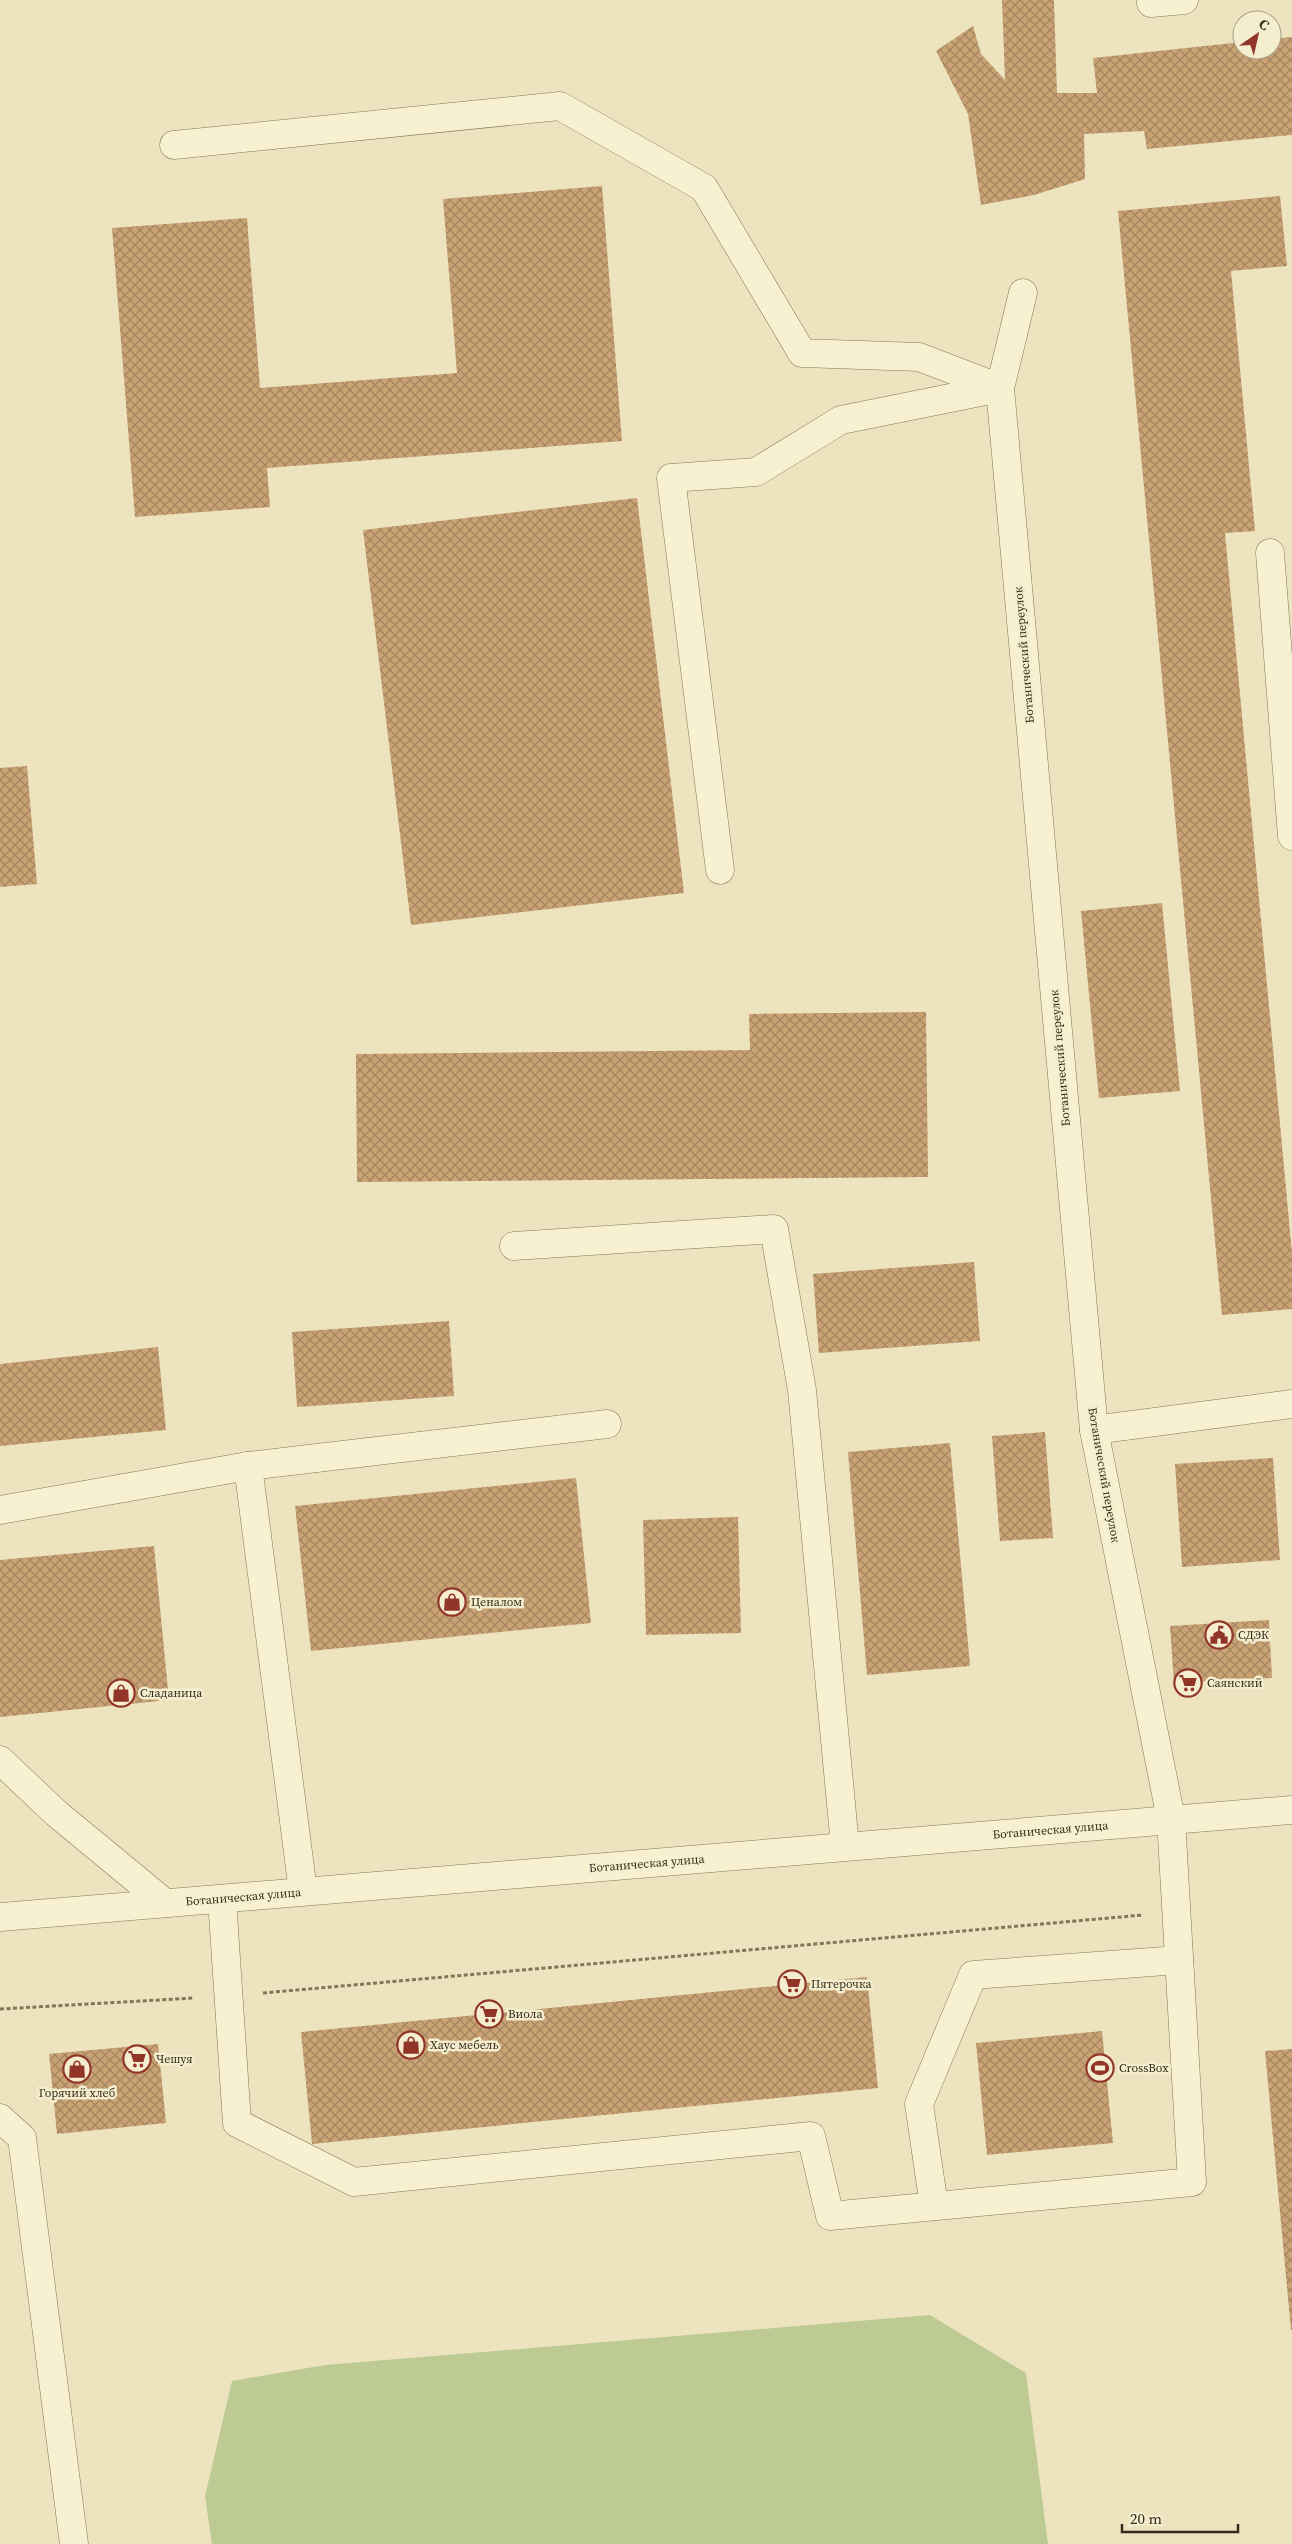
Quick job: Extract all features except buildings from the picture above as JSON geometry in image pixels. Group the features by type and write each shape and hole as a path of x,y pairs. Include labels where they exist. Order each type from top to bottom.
{"street":[{"path":"1151,3 1184,0"},
{"path":"174,145 560,106 704,188 802,353 919,357 1000,388"},
{"name":"Ботанический переулок","path":"934,2206 1192,2182 1171,1819 1094,1430 1000,388 1023,293"},
{"path":"720,870 671,478 756,472 841,420 1000,388"},
{"path":"1270,553 1286,689 1292,836"},
{"path":"514,1246 774,1229 802,1390 845,1846"},
{"path":"1094,1430 1292,1404"},
{"path":"0,1510 248,1466 607,1424"},
{"path":"248,1466 303,1892"},
{"path":"0,1760 56,1813 166,1903"},
{"name":"Ботаническая улица","path":"0,1917 1292,1810"},
{"path":"222,1899 237,2123 354,2182 811,2136 830,2216 934,2206 919,2104 973,1975 1179,1960"},
{"path":"0,2118 22,2138 74,2544"}],"path":[{"path":"0,2009 229,1996 1176,1912"}],"green space":[{"path":"930,2315 1026,2373 1048,2544 212,2544 205,2496 232,2381 325,2365"}],"place":[{"name":"Ценалом","path":"452,1602"},
{"name":"СДЭК","path":"1219,1635"},
{"name":"Саянский","path":"1188,1683"},
{"name":"Сладаница","path":"121,1693"},
{"name":"Пятерочка","path":"792,1984"},
{"name":"Виола","path":"489,2014"},
{"name":"Хаус мебель","path":"411,2045"},
{"name":"Чешуя","path":"137,2059"},
{"name":"CrossBox","path":"1100,2068"},
{"name":"Горячий хлеб","path":"77,2069"}]}
